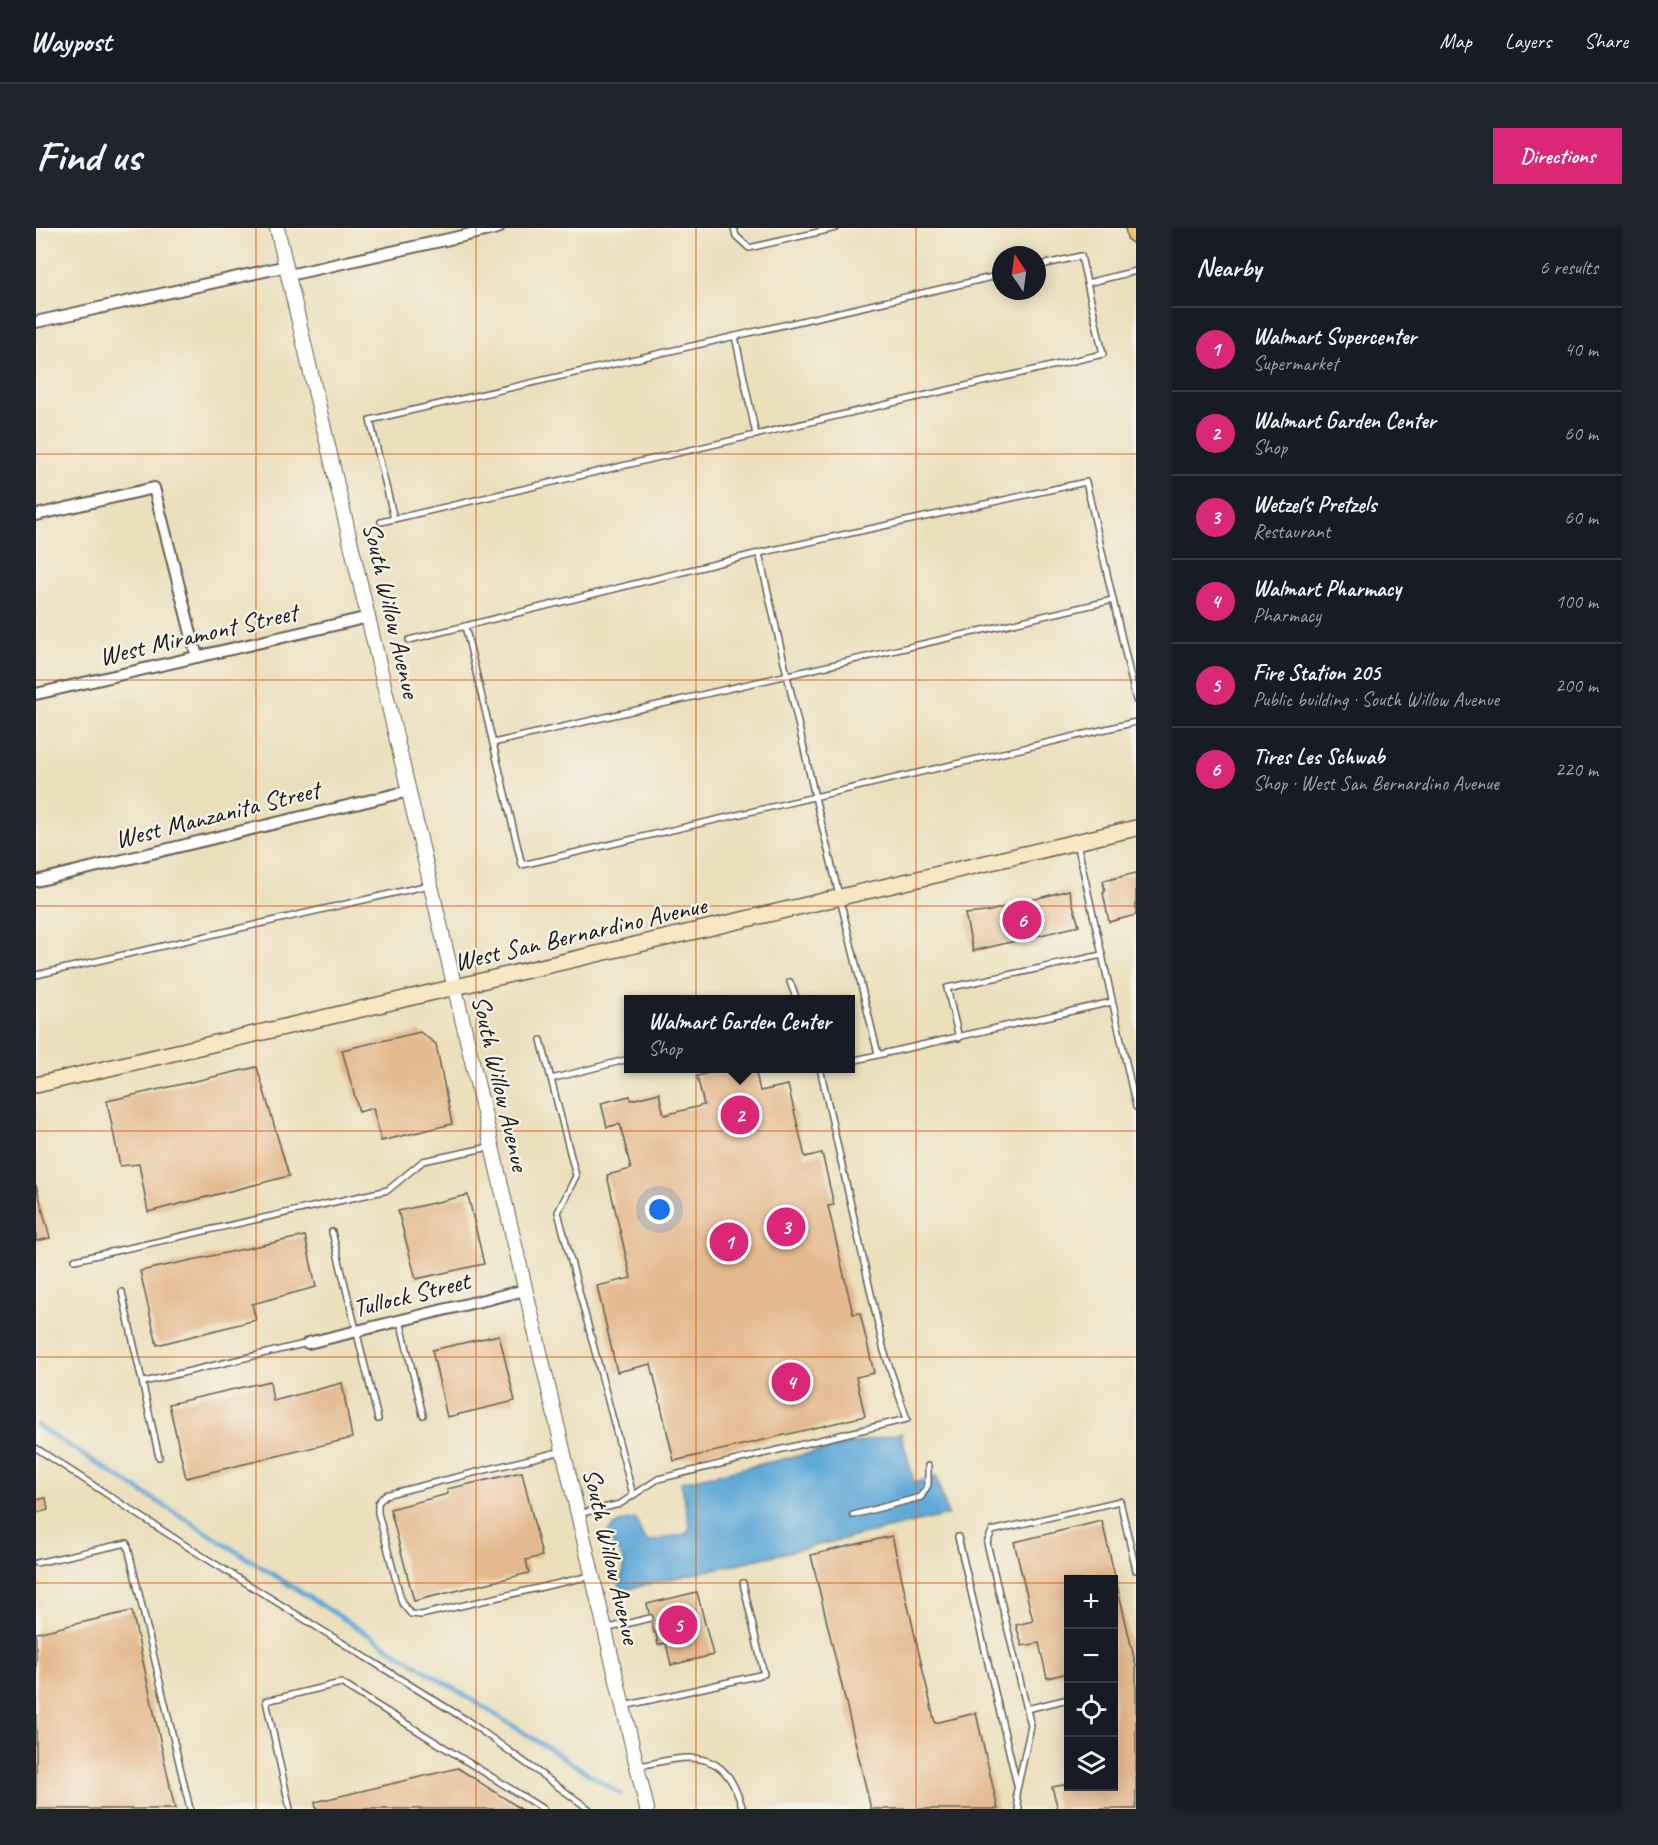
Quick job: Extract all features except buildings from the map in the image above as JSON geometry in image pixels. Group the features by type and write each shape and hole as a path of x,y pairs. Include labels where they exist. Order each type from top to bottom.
{"main road":[{"path":"1134,228 1136,234"},
{"name":"West San Bernardino Avenue","path":"36,1085 1136,828"}],"street":[{"name":"South Willow Avenue","path":"278,228 647,1809"},
{"path":"36,322 498,228"},
{"path":"36,515 154,488 197,657"},
{"name":"West Miramont Street","path":"36,694 369,617"},
{"name":"West Manzanita Street","path":"36,881 409,791"},
{"name":"Tullock Street","path":"308,1343 525,1290"}],"lane":[{"path":"734,228 736,236 749,248 836,228"},
{"path":"381,522 1103,354 1081,256 1046,264"},
{"path":"1087,283 1136,271"},
{"path":"394,519 370,420 992,277"},
{"path":"735,336 756,435"},
{"path":"409,640 759,553 1086,482 1136,700"},
{"path":"759,553 815,797 878,1054"},
{"path":"493,743 1113,600"},
{"path":"465,626 522,865 1136,722"},
{"path":"1077,842 1136,1106"},
{"path":"36,975 430,884"},
{"path":"959,1038 947,988 1102,955"},
{"path":"790,982 796,995"},
{"path":"855,1060 1112,1002"},
{"path":"541,1040 576,1176 558,1212 633,1495"},
{"path":"551,1079 624,1060"},
{"path":"578,1514 620,1504 658,1479 907,1419 884,1351 821,1073"},
{"path":"75,1260 388,1190 423,1161 492,1146"},
{"path":"332,1232 378,1419"},
{"path":"122,1292 159,1457"},
{"path":"400,1320 423,1415"},
{"path":"144,1382 308,1343"},
{"path":"36,1448 188,1547 468,1721 590,1809"},
{"path":"563,1450 385,1495 378,1503 378,1513 402,1603 411,1614 421,1615 592,1576"},
{"path":"853,1515 921,1497 928,1485 928,1466"},
{"path":"1019,1809 1017,1786 1031,1726 987,1543 992,1531 1120,1501 1136,1570"},
{"path":"958,1537 1017,1786"},
{"path":"36,1563 127,1543 190,1809"},
{"path":"623,1706 764,1674 743,1583"},
{"path":"605,1629 650,1618"},
{"path":"290,1809 266,1701 341,1683 543,1809"},
{"path":"1027,1709 1064,1700"},
{"path":"637,1766 677,1759 709,1760 729,1776 744,1809"}],"water":[{"path":"901,1433 914,1483 936,1476 948,1515 619,1591 624,1562 606,1537 608,1532 618,1524 636,1519 642,1536 648,1542 686,1534 690,1527 681,1482"}],"waterway":[{"path":"36,1425 621,1794"}],"place":[{"name":"Tires Les Schwab","path":"1022,920"},
{"name":"Walmart Garden Center","path":"740,1115"},
{"name":"Wetzel's Pretzels","path":"786,1227"},
{"name":"Walmart Supercenter","path":"729,1242"},
{"name":"Walmart Pharmacy","path":"791,1382"},
{"name":"Fire Station 205","path":"678,1625"}]}
